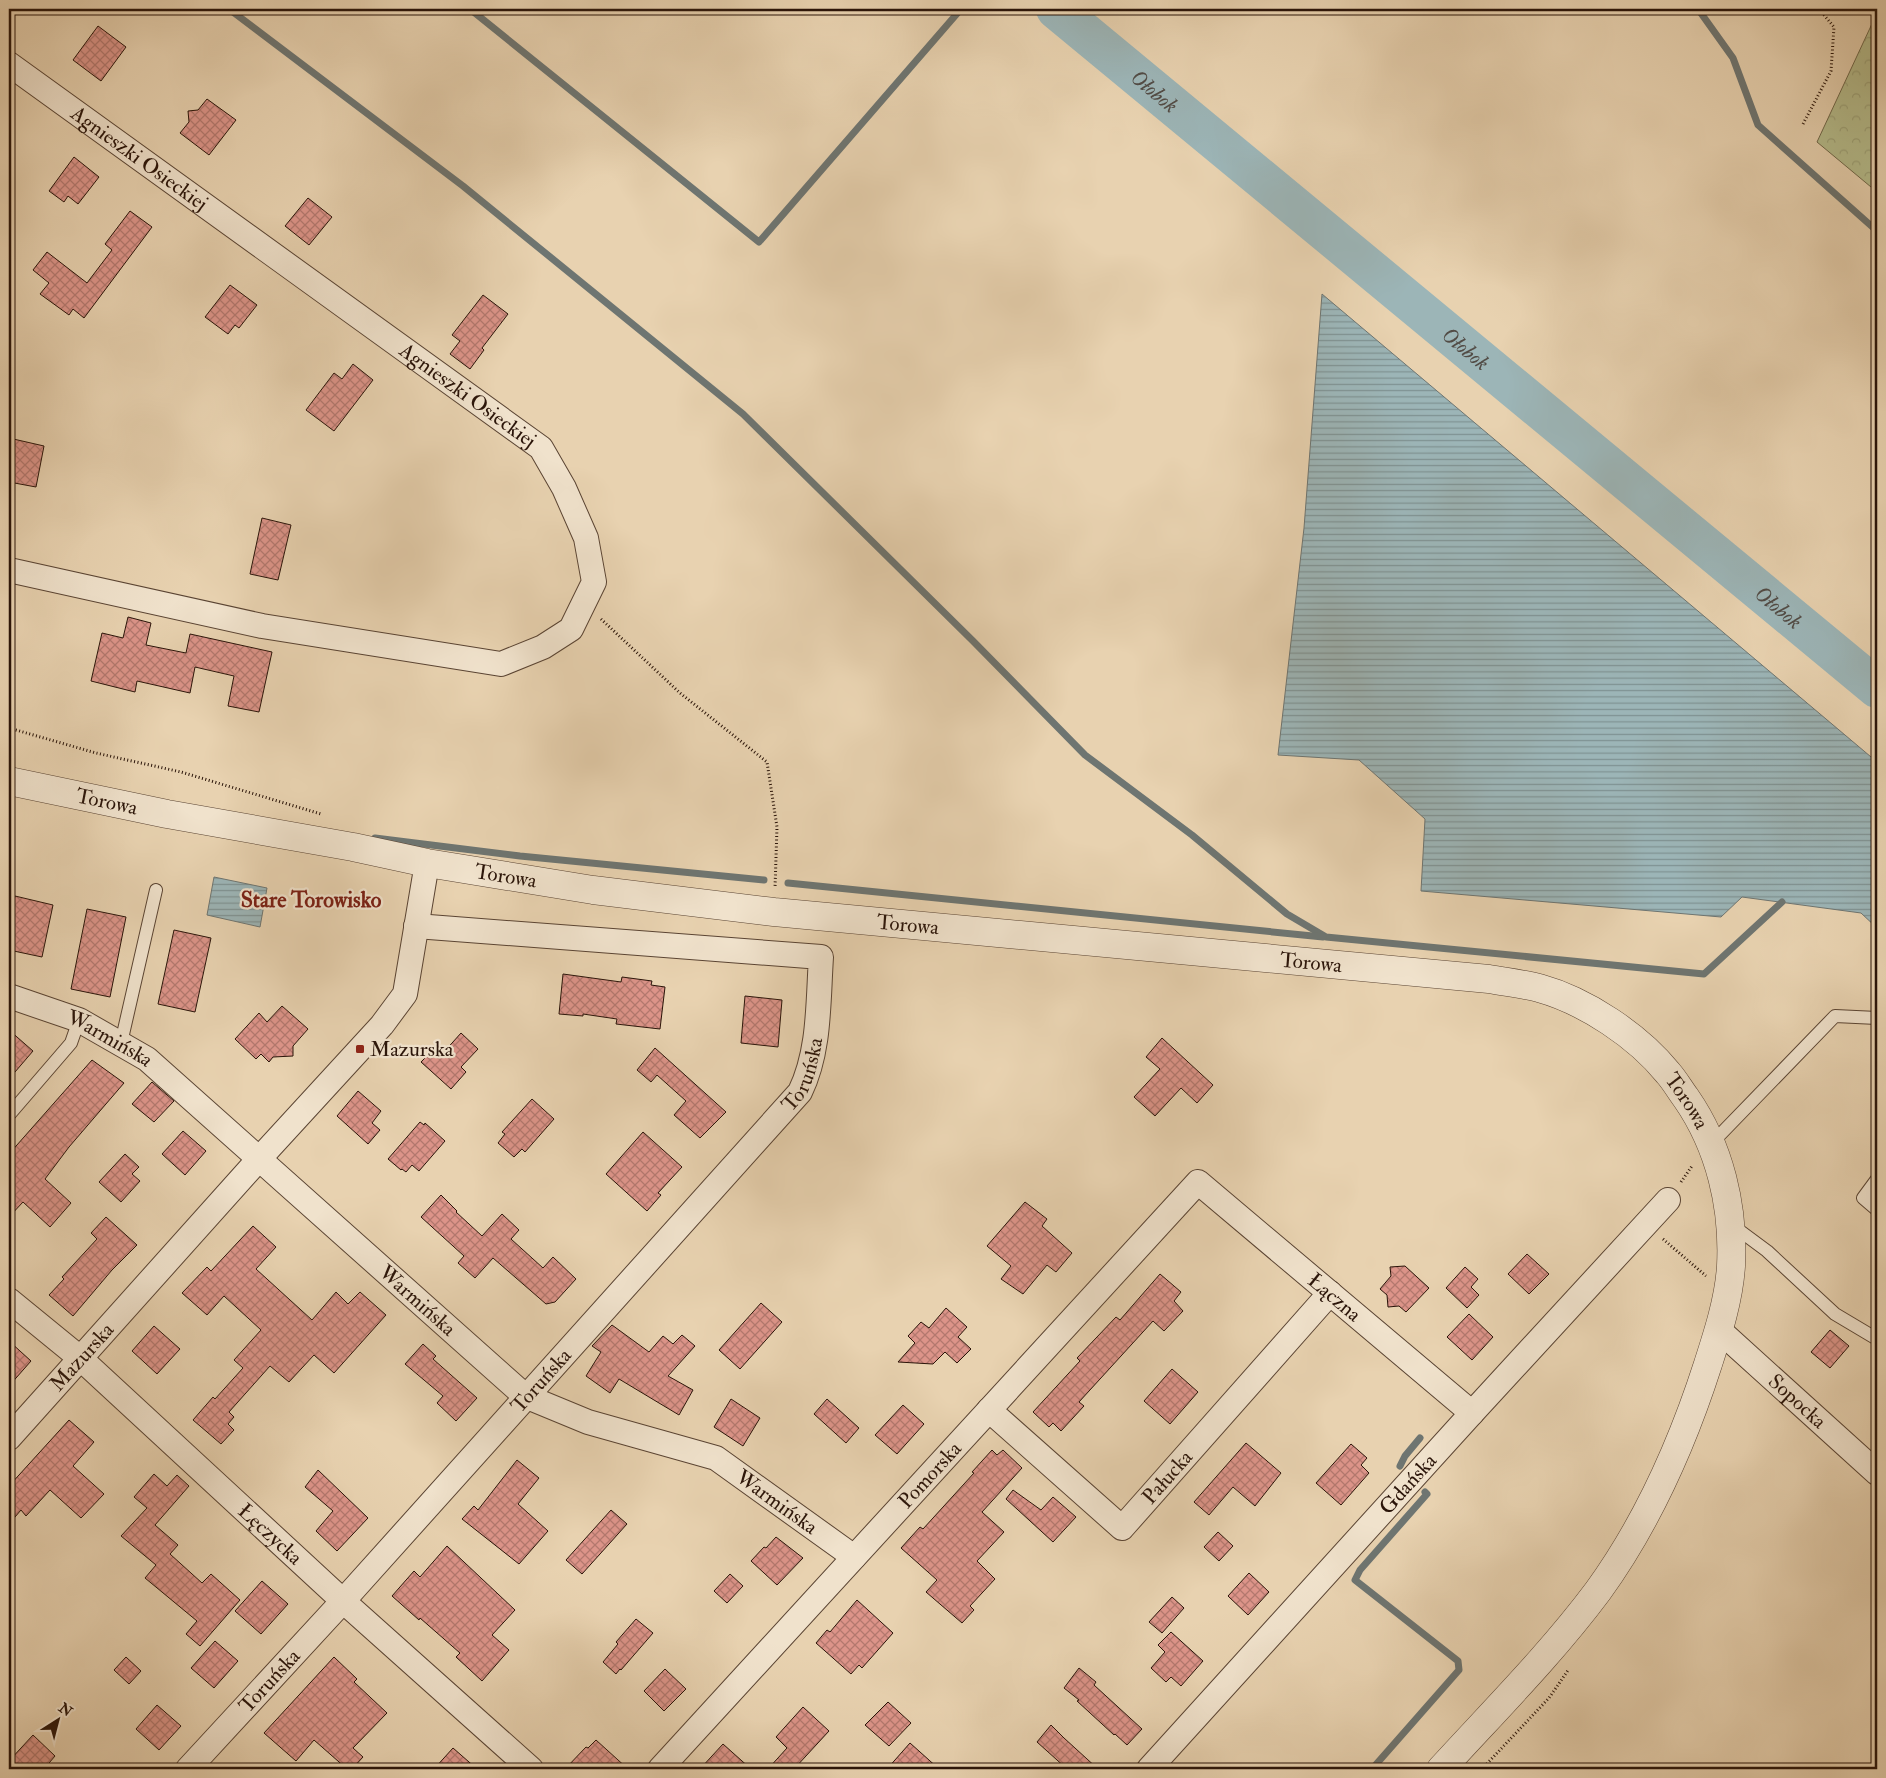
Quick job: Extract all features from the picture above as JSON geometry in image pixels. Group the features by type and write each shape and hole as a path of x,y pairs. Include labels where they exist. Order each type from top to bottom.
{"street":[{"name":"Agnieszki Osieckiej","path":"9,64 542,448 564,488 586,538 594,582 571,629 543,647 501,664 262,626 9,570"},
{"name":"Torowa","path":"9,780 167,814 353,847 427,863 593,890 774,912 1489,979 1540,988 1587,1009 1620,1028 1647,1051 1668,1073 1694,1110 1711,1144 1724,1178 1730,1223 1731,1267 1719,1330 1684,1437 1661,1484 1617,1563 1566,1630 1440,1769"},
{"name":"Mazurska","path":"9,1438 382,1025 405,994 427,863"},
{"name":"Toruńska","path":"188,1769 343,1601 525,1396 800,1092 808,1076 816,1038 821,957 416,926"},
{"name":"Warmińska","path":"9,996 79,1020 147,1059 525,1396 588,1422 716,1458 854,1557"},
{"name":"Łączna","path":"1198,1182 1472,1413"},
{"name":"Pomorska","path":"660,1769 1198,1182"},
{"name":"Gdańska","path":"1149,1769 1668,1200"},
{"name":"Pałucka","path":"989,1410 1122,1528 1330,1293"},
{"name":"Łęczycka","path":"9,1300 80,1358 343,1601 532,1769"},
{"name":"Sopocka","path":"1719,1330 1877,1473"}],"lane":[{"path":"121,1043 156,890"},
{"path":"1711,1144 1835,1016 1877,1018"},
{"path":"9,1116 71,1043 79,1020"},
{"path":"1877,1180 1863,1198 1877,1210"},
{"path":"1730,1223 1767,1251 1835,1314 1877,1339"}],"path":[{"path":"1803,124 1831,71 1834,28 1819,9"},
{"path":"584,603 680,693 767,762 777,828 775,892 768,890"},
{"path":"9,728 96,753 181,772 329,817"},
{"path":"1646,1224 1706,1276"},
{"path":"1482,1769 1550,1698 1571,1666"}],"green space":[{"path":"1877,13 1877,192 1817,142"}],"water":[{"path":"1322,294 1877,762 1877,928 1861,913 1742,897 1721,917 1421,891 1425,819 1359,760 1278,755 1304,528"},
{"path":"214,877 267,888 260,927 207,915"}],"building":[{"path":"98,26 126,47 101,81 73,60"},
{"path":"207,99 236,120 209,155 180,133 189,122 188,111 198,110"},
{"path":"74,157 99,177 78,204 68,196 64,202 49,191"},
{"path":"308,198 332,217 309,245 285,226"},
{"path":"130,211 152,227 84,318 73,309 69,315 40,294 49,283 33,270 47,252 87,283 112,250 105,244"},
{"path":"230,285 257,305 239,328 235,325 228,334 205,317"},
{"path":"483,295 508,314 482,348 484,350 470,369 450,354 460,341 452,335"},
{"path":"353,364 373,380 334,431 306,410 334,373 342,379"},
{"path":"9,438 44,446 36,487 9,482"},
{"path":"262,518 291,525 278,580 250,574"},
{"path":"128,617 151,623 146,645 186,653 190,634 272,652 259,712 228,706 234,676 195,667 190,693 137,681 135,692 91,681 102,633 123,638"},
{"path":"15,896 53,905 42,957 9,950 9,927"},
{"path":"87,909 126,917 110,997 71,989"},
{"path":"174,930 211,938 195,1012 158,1004"},
{"path":"563,974 621,982 622,977 652,981 651,985 665,987 660,1029 616,1024 617,1019 583,1014 583,1016 559,1014"},
{"path":"745,996 782,1000 778,1047 741,1043"},
{"path":"282,1006 308,1029 293,1046 293,1056 273,1057 269,1062 261,1054 256,1059 235,1039 259,1013 267,1022"},
{"path":"9,1030 33,1051 9,1079"},
{"path":"461,1033 478,1049 461,1067 466,1072 451,1089 421,1062 437,1046 444,1052"},
{"path":"1162,1038 1213,1085 1197,1103 1181,1088 1155,1116 1134,1097 1160,1069 1146,1057"},
{"path":"655,1048 726,1112 700,1138 674,1115 686,1101 657,1075 651,1082 637,1070"},
{"path":"92,1060 124,1083 69,1147 45,1179 71,1203 50,1227 23,1202 9,1217 9,1154"},
{"path":"152,1082 174,1101 154,1122 132,1104"},
{"path":"358,1091 381,1111 372,1123 380,1130 368,1144 337,1116"},
{"path":"532,1099 554,1119 525,1152 522,1149 514,1157 498,1143 505,1134 502,1132"},
{"path":"420,1122 424,1125 425,1123 445,1141 419,1171 412,1165 406,1172 388,1159"},
{"path":"183,1131 206,1151 185,1175 162,1154"},
{"path":"643,1132 682,1167 658,1193 661,1195 647,1211 606,1174"},
{"path":"125,1154 139,1167 132,1174 140,1181 121,1202 99,1182"},
{"path":"441,1195 482,1236 502,1214 519,1230 511,1239 543,1268 553,1257 576,1279 555,1302 546,1304 493,1258 475,1278 458,1263 464,1256 421,1217"},
{"path":"1025,1202 1047,1219 1042,1226 1072,1253 1056,1272 1047,1265 1023,1294 1001,1279 1011,1266 987,1246"},
{"path":"106,1217 137,1245 112,1270 73,1316 49,1295 64,1279 62,1277 97,1239 91,1233"},
{"path":"253,1226 276,1247 256,1269 312,1320 336,1292 348,1304 360,1292 386,1315 334,1373 314,1355 289,1382 270,1366 229,1412 234,1417 228,1424 234,1430 221,1444 193,1420 213,1397 215,1399 243,1368 234,1360 261,1330 224,1296 207,1315 182,1293 207,1267 211,1271"},
{"path":"1527,1254 1549,1274 1529,1294 1508,1274"},
{"path":"1405,1266 1429,1288 1406,1312 1399,1306 1388,1307 1387,1295 1380,1289 1391,1276 1390,1267"},
{"path":"1465,1267 1478,1279 1471,1287 1479,1295 1467,1308 1446,1288"},
{"path":"1160,1274 1181,1292 1174,1301 1183,1311 1164,1331 1153,1321 1079,1402 1084,1406 1061,1431 1053,1423 1049,1427 1033,1412 1080,1361 1077,1358 1116,1317 1120,1320"},
{"path":"761,1303 782,1322 740,1369 719,1350"},
{"path":"946,1308 967,1327 958,1337 971,1349 957,1363 945,1352 933,1364 898,1362 915,1343 908,1336 921,1322 929,1328"},
{"path":"1469,1314 1493,1337 1472,1360 1447,1337"},
{"path":"612,1325 649,1352 663,1336 673,1344 682,1335 695,1346 668,1376 693,1390 679,1415 619,1379 610,1393 586,1376 601,1352 592,1346"},
{"path":"154,1326 180,1349 157,1374 132,1351"},
{"path":"1830,1330 1849,1346 1830,1368 1811,1352"},
{"path":"9,1341 31,1361 9,1386"},
{"path":"423,1344 436,1356 433,1359 477,1398 456,1421 437,1403 443,1396 405,1364"},
{"path":"1172,1369 1198,1392 1170,1424 1144,1401"},
{"path":"731,1399 760,1418 743,1446 714,1427"},
{"path":"827,1399 859,1428 846,1443 814,1414"},
{"path":"903,1405 924,1424 897,1454 875,1435"},
{"path":"69,1420 94,1442 73,1466 104,1494 81,1518 50,1490 26,1516 21,1510 9,1524 9,1486"},
{"path":"1246,1443 1281,1473 1255,1506 1233,1487 1209,1515 1194,1502"},
{"path":"1351,1444 1367,1458 1361,1465 1369,1473 1341,1505 1316,1483"},
{"path":"992,1450 997,1455 1003,1450 1022,1468 982,1512 1004,1532 977,1561 995,1579 970,1606 974,1610 962,1623 926,1592 937,1580 901,1548 920,1527 923,1529 974,1473 972,1472"},
{"path":"517,1460 539,1478 518,1504 548,1531 519,1564 462,1519 474,1506 478,1510"},
{"path":"318,1470 368,1518 337,1551 316,1531 333,1511 305,1487"},
{"path":"154,1474 167,1486 177,1475 189,1486 155,1525 178,1545 170,1554 202,1583 211,1574 240,1600 200,1646 186,1634 197,1621 145,1578 156,1565 121,1536 147,1508 134,1497"},
{"path":"1013,1490 1041,1510 1053,1497 1076,1517 1053,1542 1006,1499"},
{"path":"611,1510 627,1524 582,1574 566,1560"},
{"path":"1218,1532 1233,1546 1219,1561 1204,1547"},
{"path":"776,1537 803,1558 777,1585 751,1561"},
{"path":"447,1546 515,1610 492,1635 509,1650 482,1681 456,1657 460,1653 392,1596 414,1571 420,1577"},
{"path":"1249,1573 1269,1592 1248,1615 1228,1596"},
{"path":"730,1574 743,1586 727,1603 714,1591"},
{"path":"262,1581 288,1604 261,1634 235,1611"},
{"path":"1172,1597 1184,1608 1162,1633 1149,1622"},
{"path":"857,1600 893,1633 862,1668 859,1665 851,1674 816,1643 827,1630 830,1632"},
{"path":"636,1619 653,1633 616,1674 603,1662 618,1644 616,1642"},
{"path":"1171,1632 1203,1661 1181,1686 1171,1677 1166,1682 1151,1668 1165,1652 1158,1645"},
{"path":"215,1641 238,1661 214,1688 191,1668"},
{"path":"126,1657 141,1671 129,1684 114,1670"},
{"path":"334,1657 357,1679 354,1682 387,1713 353,1748 363,1757 352,1769 347,1769 314,1740 296,1761 264,1733"},
{"path":"1079,1668 1096,1682 1094,1685 1142,1729 1127,1745 1064,1688"},
{"path":"665,1669 686,1689 664,1711 644,1691"},
{"path":"888,1702 911,1723 889,1746 865,1725"},
{"path":"157,1705 181,1726 159,1750 136,1729"},
{"path":"803,1707 829,1731 794,1769 768,1769 787,1748 776,1737"},
{"path":"1051,1725 1098,1769 1067,1769 1037,1742"},
{"path":"33,1735 55,1756 44,1769 9,1769 9,1761"},
{"path":"596,1740 628,1769 565,1769 586,1747 588,1748"},
{"path":"910,1743 939,1769 887,1769"},
{"path":"723,1744 751,1769 700,1769"},
{"path":"453,1748 477,1769 434,1769"}],"waterway":[{"path":"229,9 463,186 743,414 973,641 1085,755 1192,835 1287,914 1326,937 1704,974 1782,902"},
{"path":"470,9 759,242 961,9"},
{"name":"Ołobok","path":"1056,9 1877,688"},
{"path":"1698,9 1733,58 1758,125 1877,231"},
{"path":"375,838 520,856 764,880"},
{"path":"788,883 1323,937"},
{"path":"1400,1466 1405,1456 1420,1438"},
{"path":"1372,1769 1459,1670 1458,1661 1355,1580 1360,1570 1427,1494 1425,1492"}],"place":[{"name":"Mazurska","path":"360,1049"}],"district":[{"name":"Stare Torowisko","path":"311,899"}]}
